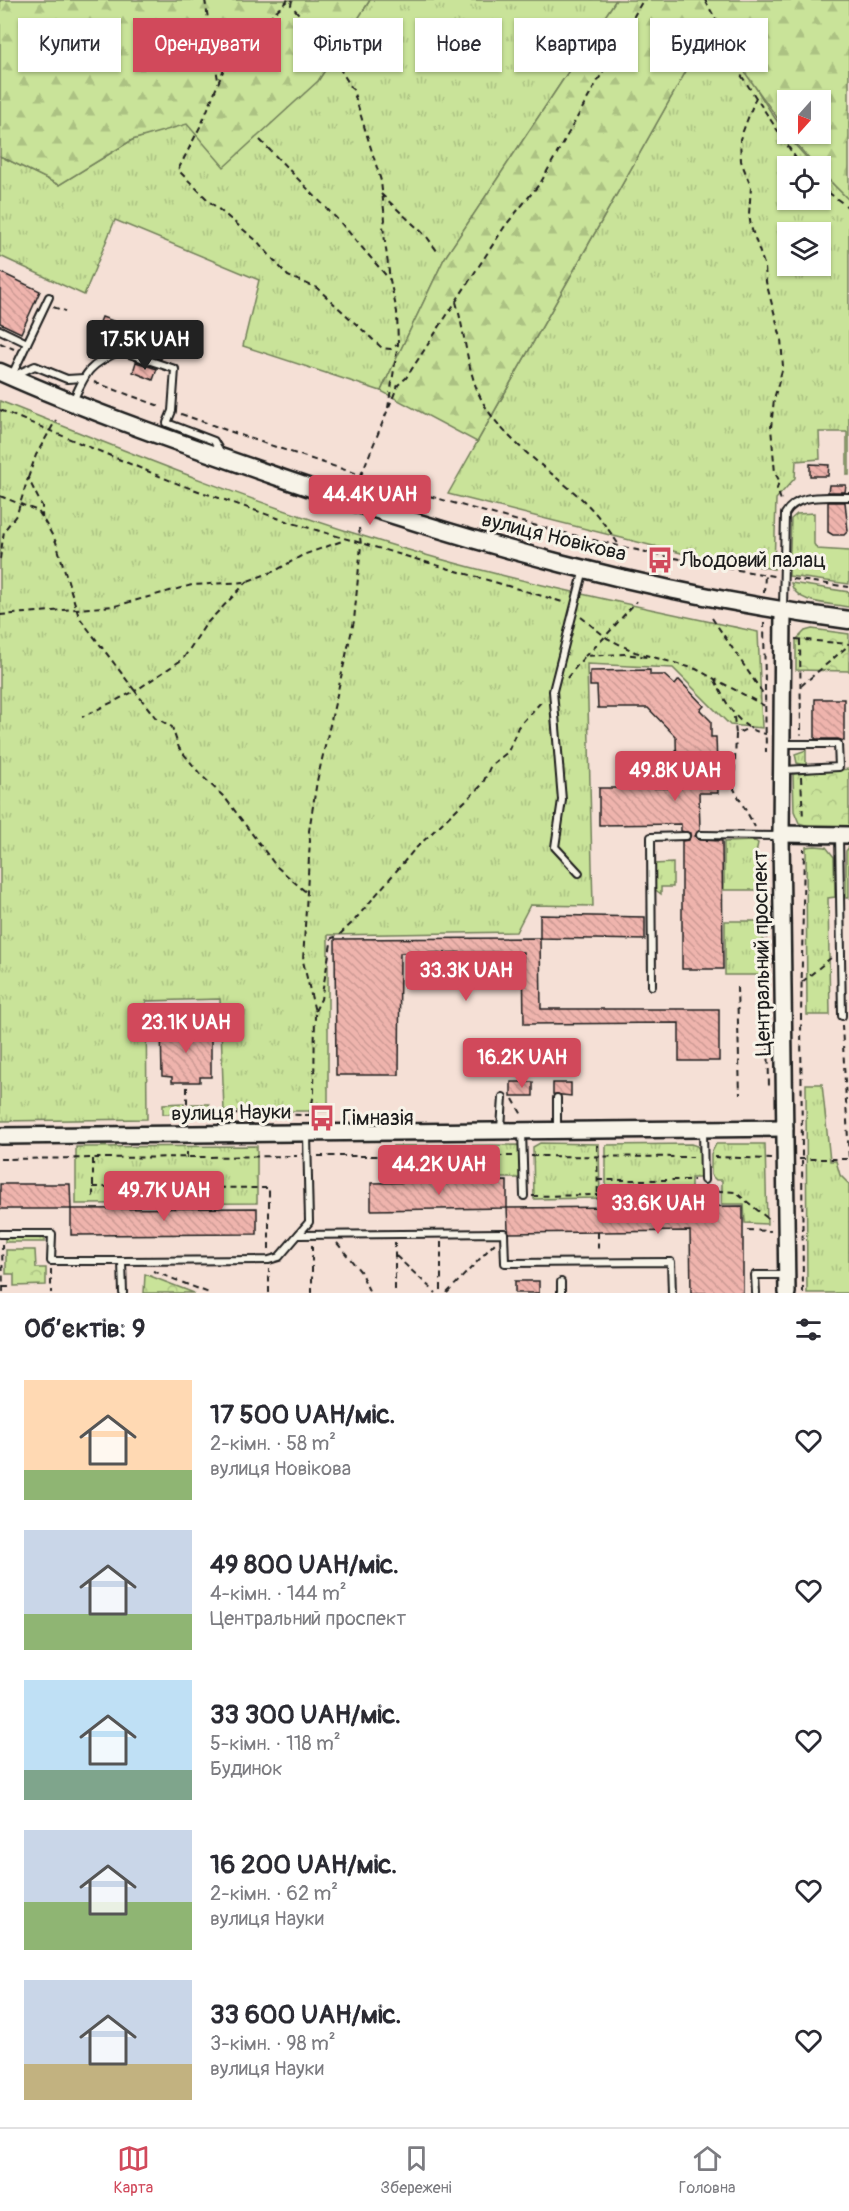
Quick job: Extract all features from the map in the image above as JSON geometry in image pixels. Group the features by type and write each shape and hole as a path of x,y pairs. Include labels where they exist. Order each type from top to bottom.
{"main road":[{"name":"вулиця Новікова","path":"6,374 73,401 164,429 224,459 477,541 584,569 783,612"},
{"path":"783,612 849,620"}],"street":[{"name":"Центральний проспект","path":"783,612 781,835 787,1293"},
{"path":"781,835 844,835"},
{"name":"вулиця Науки","path":"0,1136 308,1127 501,1131 785,1128"}],"lane":[{"path":"6,374 22,353 49,297"},
{"path":"0,330 27,343"},
{"path":"73,401 95,362 120,351 175,369 172,411 164,429"},
{"path":"6,374 35,366 68,379 84,378"},
{"path":"783,612 786,514 790,506 807,498 849,497"},
{"path":"579,873 555,847 562,800 553,691 584,569"},
{"path":"782,744 838,744 839,767 782,770"},
{"path":"700,835 781,835"},
{"path":"842,1016 840,909 844,835"},
{"path":"652,986 651,837 686,836"},
{"path":"840,909 849,909"},
{"path":"501,1131 503,1098"},
{"path":"557,1098 557,1131"},
{"path":"0,1234 52,1234 51,1261 269,1260 279,1257 309,1221 308,1127"},
{"path":"703,1129 705,1180"},
{"path":"524,1196 523,1156 527,1131"},
{"path":"299,1234 504,1233 505,1263 671,1262 672,1293"},
{"path":"123,1293 125,1261"},
{"path":"756,1293 755,1275 786,1275"},
{"path":"561,1282 561,1293"}],"path":[{"path":"205,0 218,83"},
{"path":"288,0 230,54 202,123 178,170 210,202 257,242 288,276 317,288 381,348 391,349 398,344"},
{"path":"292,0 291,4 318,35 353,90 381,181 390,280 397,312 398,344 387,414"},
{"path":"361,486 361,475 398,385 406,378 505,226 541,182 643,0"},
{"path":"705,0 728,42 739,72 794,156"},
{"path":"756,97 740,139 741,161 751,187 749,214 751,227 765,267 766,282 781,338 783,367 774,399 771,428 775,473 779,480 777,489 786,514"},
{"path":"260,140 340,222 390,280"},
{"path":"381,194 427,237 437,251"},
{"path":"831,194 849,208"},
{"path":"456,302 476,388 500,425 535,462 577,494 608,528 619,545"},
{"path":"0,343 22,353"},
{"path":"84,378 172,411 361,475 538,526 619,545 777,576"},
{"path":"0,410 181,484 345,540 565,602 590,627 607,638 650,657 696,669 765,706"},
{"path":"0,559 4,531 14,520 36,455 56,420"},
{"path":"28,478 42,506 42,517"},
{"path":"0,496 38,511 56,542 84,627 155,717 172,727 179,748 186,758 226,799 259,846 307,893"},
{"path":"308,1127 314,1093 315,1012 303,961 310,817 354,621 361,544 359,528"},
{"path":"0,615 128,604 192,585 249,581 275,571 296,558 345,540"},
{"path":"765,575 765,584"},
{"path":"788,578 849,587"},
{"path":"82,717 135,691 183,659 206,624 249,581"},
{"path":"315,1012 321,999 332,938 338,936 353,922 414,850 482,785 491,765 508,752 518,727 585,656 607,638 616,623 637,601"},
{"path":"712,618 765,696"},
{"path":"764,636 849,644"},
{"path":"800,640 801,744"},
{"path":"801,686 849,644"},
{"path":"585,656 610,654 650,657"},
{"path":"715,679 734,717 736,734 734,789 759,835"},
{"path":"734,717 766,734"},
{"path":"736,734 751,728"},
{"path":"801,769 803,1293"},
{"path":"802,982 841,949"},
{"path":"737,987 740,1095"},
{"path":"832,1159 849,1160 842,1016"},
{"path":"503,1098 513,1098 527,1131"},
{"path":"222,1114 310,1114"},
{"path":"597,1130 598,1207"},
{"path":"0,1159 597,1155 772,1159"},
{"path":"93,1158 93,1201"},
{"path":"598,1180 705,1180"},
{"path":"93,1187 269,1188 268,1293"},
{"path":"718,1191 735,1192 773,1223"},
{"path":"524,1196 598,1195"},
{"path":"747,1230 773,1231 773,1212"},
{"path":"598,1232 598,1263"},
{"path":"447,1293 504,1233"},
{"path":"395,1234 395,1293"},
{"path":"441,1234 441,1293"},
{"path":"312,1235 312,1293"},
{"path":"331,1235 360,1271 370,1293"},
{"path":"2,1248 3,1293"},
{"path":"395,1255 436,1293"},
{"path":"51,1261 51,1293"},
{"path":"125,1261 209,1293"},
{"path":"3,1287 12,1287"}],"green space":[{"path":"0,0 370,0 358,18 293,18 293,72 324,72 318,81 224,167 187,124 132,140 59,185 0,156"},
{"path":"370,0 616,0 604,18 514,18 514,72 568,72 444,259 381,391 243,346 259,280 115,220 84,295 0,256 0,156 59,185 132,140 318,81 324,72 403,72 403,18 358,18"},
{"path":"616,0 849,0 849,200 831,182 831,156 807,156 796,144 831,144 831,90 777,90 777,118 745,72 768,72 768,18 650,18 650,72 686,72 477,442 381,391 444,259 568,72 638,72 638,18 604,18"},
{"path":"686,72 747,72 777,120 777,144 795,144 805,156 777,156 777,210 831,210 831,182 849,200 849,475 847,475 847,432 819,432 820,459 796,461 795,478 776,499 774,569 681,553 448,494"},
{"path":"0,401 228,490 414,552 561,589 758,632 762,728 730,725 673,668 587,664 593,906 530,905 516,932 328,935 328,1111 224,1111 220,999 146,1001 147,1119 0,1121"},
{"path":"814,513 814,544 817,549 849,551 849,584 789,576 791,519 797,514"},
{"path":"791,583 849,592 849,607 807,599 794,590"},
{"path":"812,629 849,634 849,671 796,670 796,640 805,631"},
{"path":"806,750 806,765 797,763 795,754"},
{"path":"849,769 849,828 815,828 799,823 794,811 793,774"},
{"path":"755,841 758,843 757,860 762,890 724,890 724,842"},
{"path":"806,847 826,847 834,857 835,897 828,898 830,1015 807,1015"},
{"path":"849,847 849,898 846,898 846,851"},
{"path":"673,863 673,887 661,887 661,894 653,888 654,864"},
{"path":"725,921 763,921 763,975 725,975"},
{"path":"806,1084 822,1084 830,1161 836,1161 840,1175 849,1184 849,1293 807,1293"},
{"path":"184,1103 184,1114 163,1114 163,1104"},
{"path":"191,1104 209,1104 210,1114 191,1114"},
{"path":"540,1143 599,1144 600,1198 534,1199 533,1147"},
{"path":"691,1144 697,1146 701,1153 701,1178 691,1178 691,1197 606,1197 606,1145"},
{"path":"716,1144 765,1144 767,1224 745,1223 744,1204 722,1204 722,1180 716,1180 711,1175 711,1154"},
{"path":"520,1145 521,1178 431,1178 431,1154 393,1154 393,1146"},
{"path":"257,1146 257,1203 76,1204 76,1147"},
{"path":"5,1236 45,1236 45,1242 5,1242"},
{"path":"6,1250 35,1250 36,1268 46,1268 46,1285 14,1286 14,1274 6,1274"},
{"path":"145,1274 194,1293 144,1293"}],"building":[{"path":"0,272 40,291 21,333 0,323"},
{"path":"102,317 121,324 111,349 107,351 91,345"},
{"path":"148,331 168,339 161,359 140,352"},
{"path":"136,362 157,369 153,380 133,372"},
{"path":"810,464 829,465 828,476 810,476"},
{"path":"829,485 846,485 845,492 828,492"},
{"path":"828,502 845,502 848,531 844,535 833,535 828,532"},
{"path":"650,670 650,675 664,675 675,685 679,680 704,706 700,710 711,721 711,737 716,737 718,793 699,793 700,830 695,836 699,840 722,841 723,969 682,969 682,841 689,840 690,833 681,831 681,824 599,825 599,788 677,788 676,737 648,708 598,708 597,686 590,686 590,671"},
{"path":"815,699 844,699 844,741 815,739"},
{"path":"540,915 645,917 645,940 540,938"},
{"path":"540,938 541,1009 719,1009 719,1061 679,1061 679,1023 524,1024 523,952 400,953 399,1075 336,1075 335,939"},
{"path":"161,1028 211,1028 211,1077 200,1077 200,1082 172,1082 172,1077 162,1076"},
{"path":"511,1082 533,1082 533,1096 511,1096"},
{"path":"553,1083 571,1083 571,1096 553,1094"},
{"path":"507,1181 507,1208 371,1210 371,1183"},
{"path":"0,1184 70,1184 71,1209 0,1209"},
{"path":"743,1206 743,1293 691,1293 690,1231 509,1233 508,1229 507,1208"},
{"path":"257,1208 257,1234 71,1235 71,1209"},
{"path":"515,1281 539,1281 539,1293 515,1293"}],"place":[{"name":"Льодовий палац","path":"660,560"},
{"name":"Гімназія","path":"322,1118"}]}
